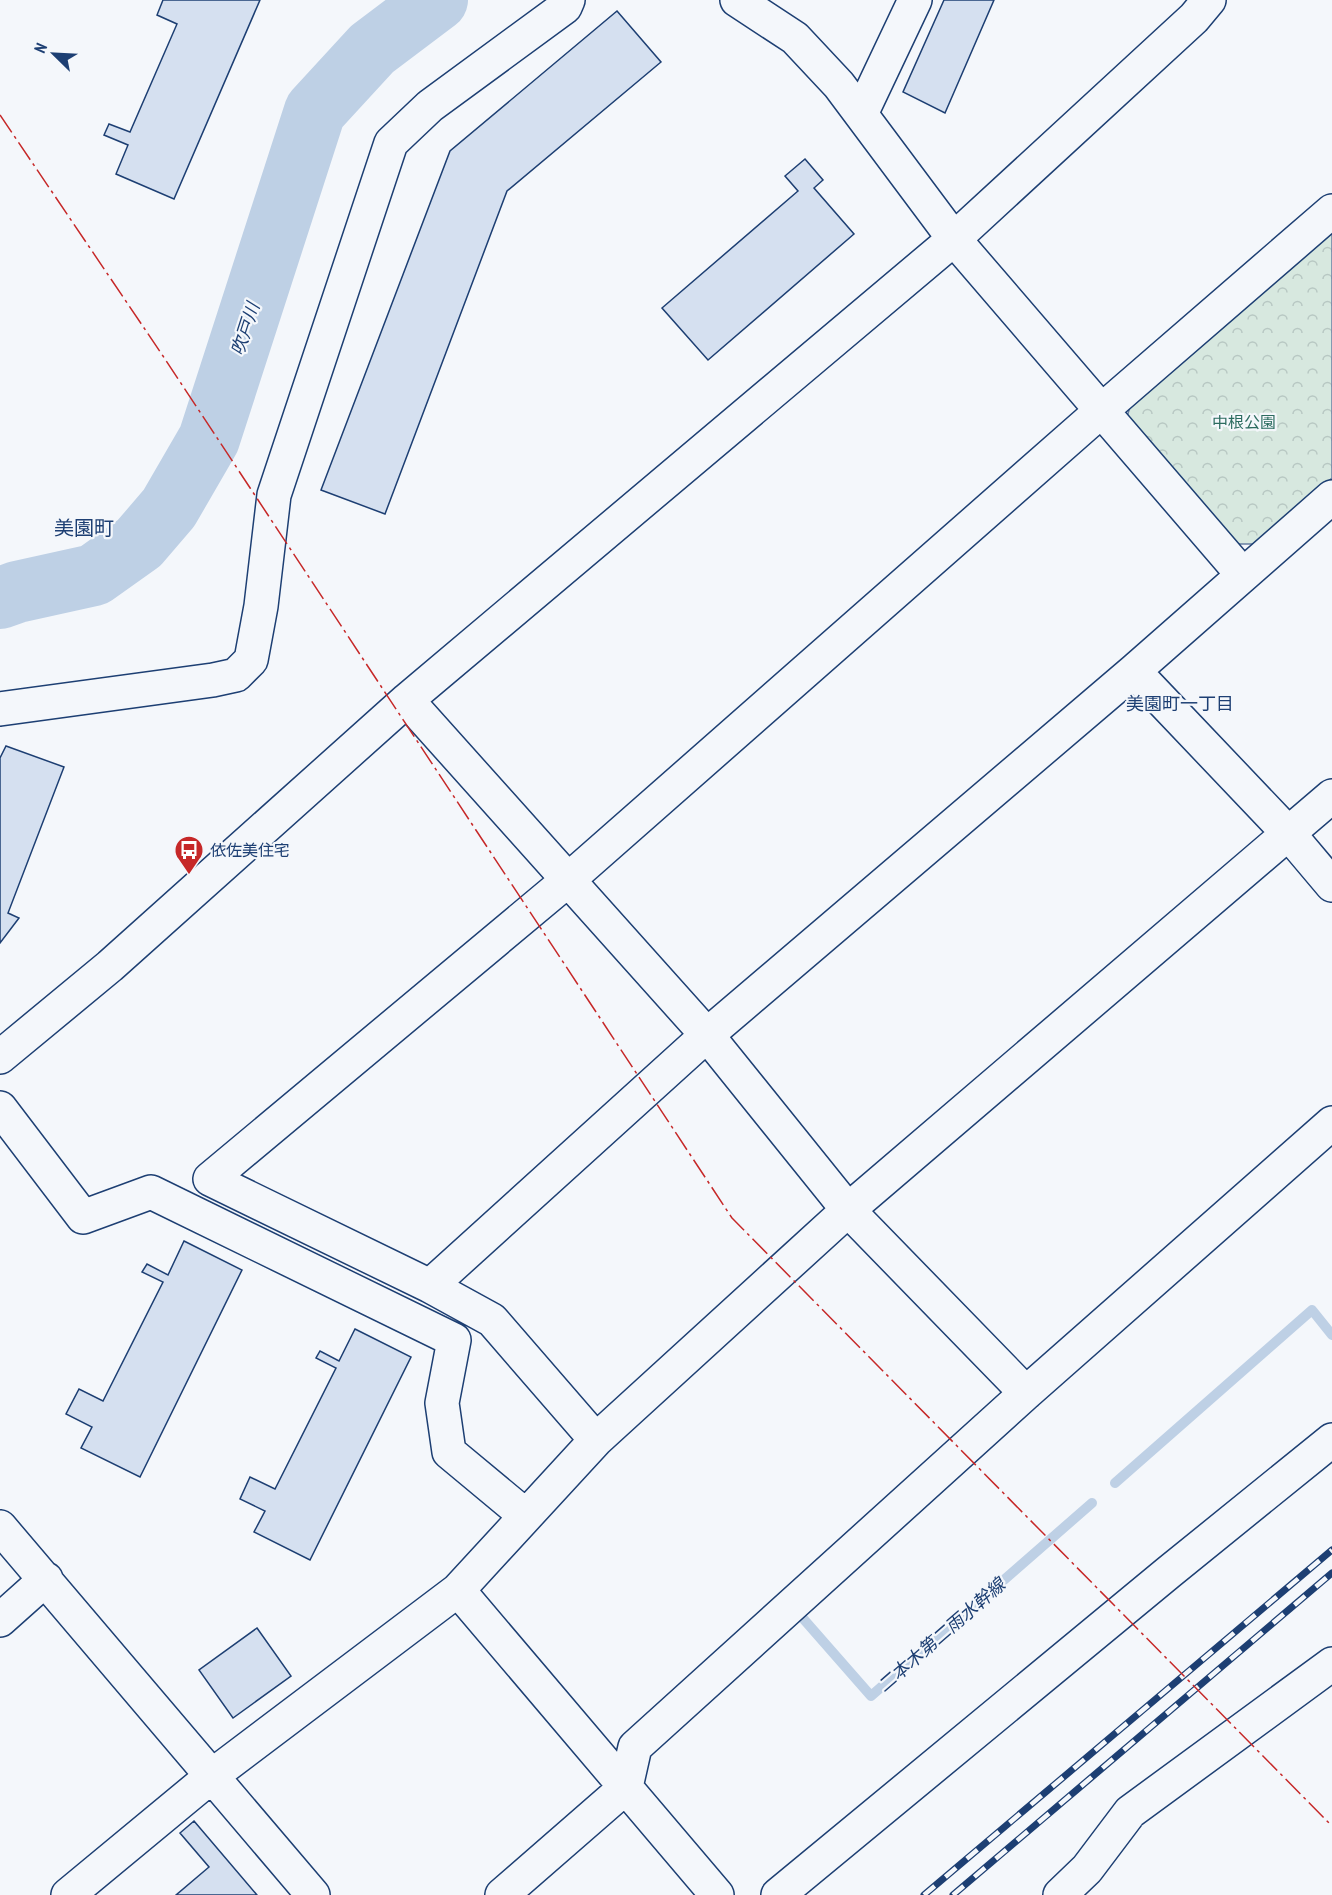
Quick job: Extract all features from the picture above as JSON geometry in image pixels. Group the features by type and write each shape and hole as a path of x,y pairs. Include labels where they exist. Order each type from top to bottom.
{"street":[{"path":"0,709 213,680 236,675 251,660 261,606 274,495 391,143 430,106 565,7 568,0"},
{"path":"737,0 795,38 839,85 954,239 1243,575"},
{"path":"861,114 915,0"},
{"path":"0,1057 110,966 407,700 954,239 1194,18 1209,0"},
{"path":"596,1440 492,1320 430,1286 210,1179 568,880 1332,211"},
{"path":"430,1286 707,1035 1134,671 1332,497"},
{"path":"1134,671 1289,834 1332,885"},
{"path":"407,700 707,1035 848,1210 1026,1393"},
{"path":"68,1895 213,1775 459,1590 596,1440 848,1210 1332,796"},
{"path":"0,1108 83,1217 151,1192 454,1340 442,1402 449,1452 526,1516"},
{"path":"502,1895 626,1787 635,1747 1026,1393 1332,1123"},
{"path":"778,1895 1150,1587 1332,1440"},
{"path":"0,1527 313,1895"},
{"path":"0,1620 46,1579"},
{"path":"459,1590 717,1895"},
{"path":"1060,1895 1087,1869 1131,1812 1332,1664"}],"green space":[{"name":"中根公園","path":"1332,231 1332,478 1255,544 1235,544 1126,420 1130,407"}],"building":[{"path":"163,0 260,0 174,199 116,174 128,145 104,135 109,124 130,132 177,24 157,15"},
{"path":"944,0 994,0 945,113 903,92"},
{"path":"617,11 661,62 507,191 385,514 321,490 450,151"},
{"path":"805,159 823,180 814,188 854,234 708,360 662,308 798,191 785,176"},
{"path":"6,746 64,767 8,913 19,918 0,943 0,758"},
{"path":"184,1241 242,1270 140,1477 81,1448 92,1427 66,1414 79,1389 103,1401 163,1282 142,1272 147,1264 168,1275"},
{"path":"355,1329 411,1357 310,1560 254,1532 265,1511 240,1499 250,1477 275,1489 336,1368 316,1358 320,1351 339,1361"},
{"path":"257,1628 291,1676 233,1718 199,1670"},
{"path":"194,1821 257,1895 176,1895 209,1867 180,1833"}],"waterway":[{"name":"吹戸川","path":"0,598 94,575 139,543 169,508 209,439 315,111 372,49 437,0"},
{"name":"二本木第二雨水幹線","path":"1115,1483 1312,1310 1332,1335"},
{"name":"二本木第二雨水幹線","path":"800,1615 871,1696 1092,1503"}],"railway":[{"path":"924,1895 1332,1550"},
{"path":"953,1895 1332,1573"}],"power":[{"path":"0,115 163,356 732,1218 1332,1826"}],"place":[{"name":"依佐美住宅","path":"189,876"}],"district":[{"name":"美園町","path":"84,528"},
{"name":"美園町一丁目","path":"1180,703"}]}
